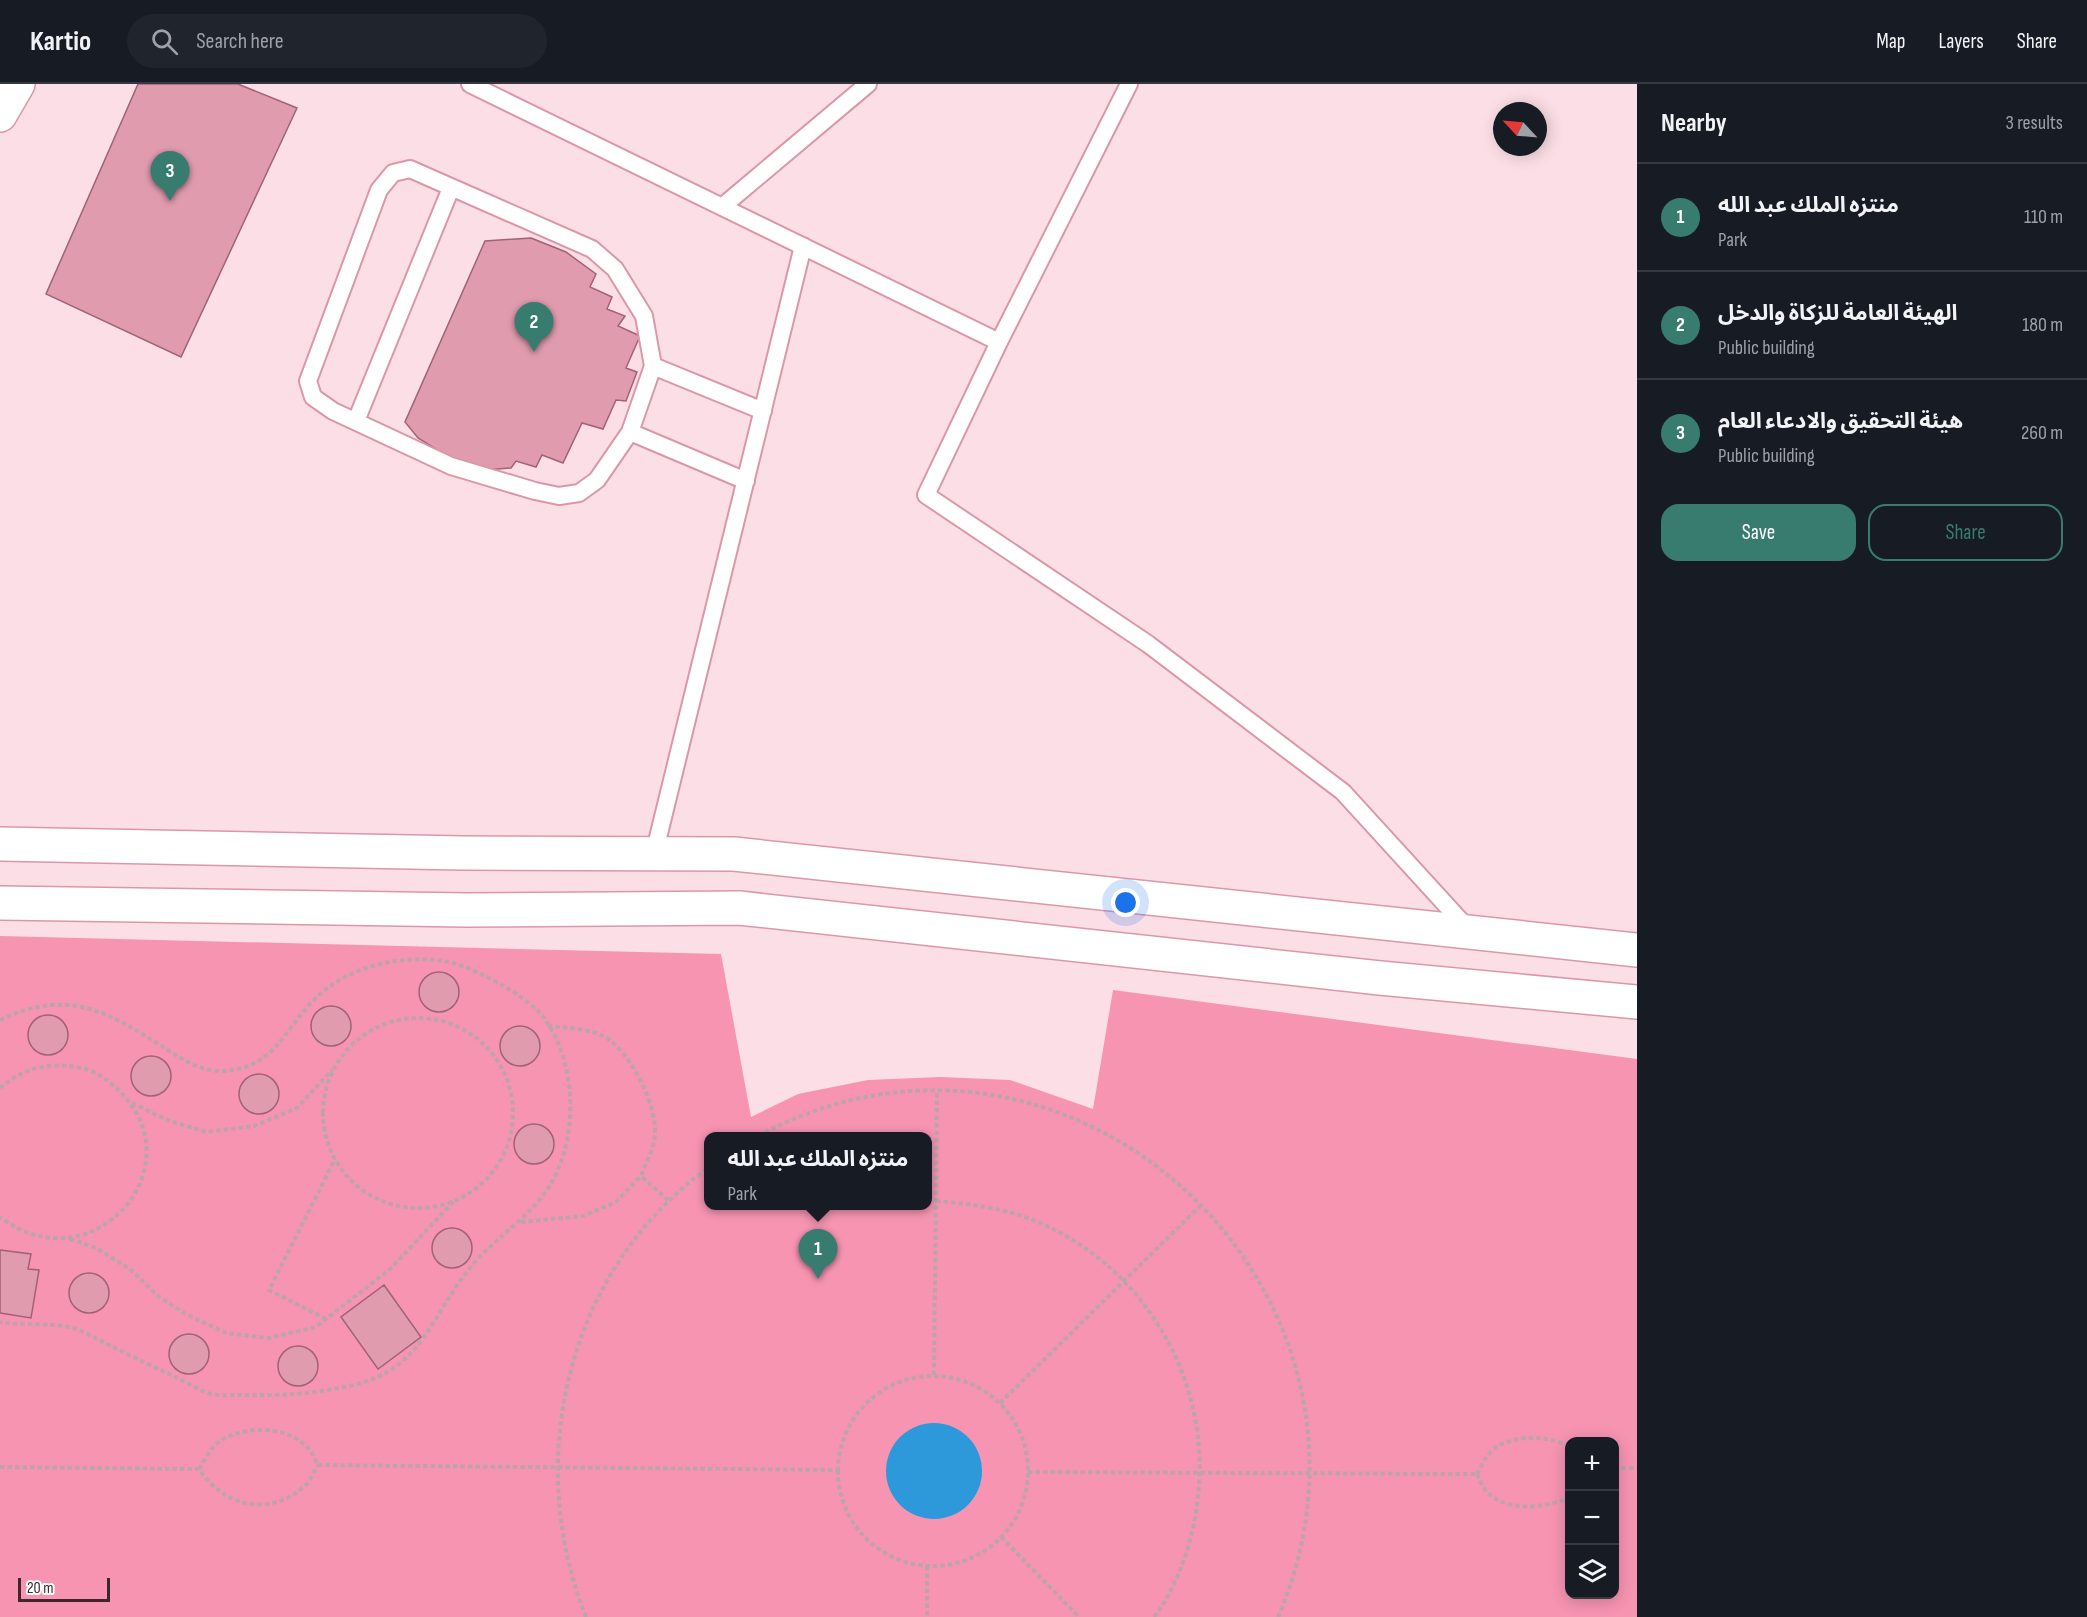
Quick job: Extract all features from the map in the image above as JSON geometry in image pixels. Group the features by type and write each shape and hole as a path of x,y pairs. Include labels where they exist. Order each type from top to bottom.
{"street":[{"path":"0,116 18,84"},
{"path":"0,844 462,853 734,854 1637,950"},
{"path":"0,903 466,910 739,908 1380,978 1637,1002"}],"lane":[{"path":"470,84 999,342"},
{"path":"723,206 868,84"},
{"path":"1129,84 999,342 926,495 1148,644 1343,792 1471,932"},
{"path":"410,170 451,188 592,249 615,269 644,316 653,366 630,432 597,480 579,493 559,496 451,466 333,411 313,398 308,381 379,190 393,173 410,170"},
{"path":"356,421 451,188"},
{"path":"654,854 803,246"},
{"path":"653,366 763,411"},
{"path":"630,432 746,481"}],"path":[{"path":"0,1020 15,1013 52,1003 79,1004 144,1035 185,1061 216,1072 246,1069 271,1053 311,1003 337,981 373,966 408,959 447,961 492,980 544,1017 561,1048 568,1082 570,1117 563,1154 552,1182 531,1211 474,1263 420,1344 392,1372 352,1386 286,1396 212,1395 73,1328 0,1322"},
{"path":"0,1088 27,1070 66,1065 85,1068 103,1077 131,1103 167,1120 206,1132 254,1126 297,1108 335,1067 347,1050 363,1035 381,1025 402,1019 423,1018 444,1021 463,1029 481,1041 495,1057 505,1076 511,1096 510,1128 501,1158 489,1176 473,1190 454,1200 423,1207 392,1204 372,1196 355,1184 335,1158 324,1129 323,1108 327,1087 335,1067"},
{"path":"519,1222 583,1216 616,1202 641,1176 655,1139 652,1115 627,1056 604,1036 581,1029 548,1026"},
{"path":"934,1375 937,1092"},
{"path":"769,1132 812,1112 853,1101 937,1092 979,1094 1020,1102 1081,1122 1137,1151 1171,1176 1202,1204 1230,1236 1254,1271 1274,1308 1290,1348 1301,1389 1308,1431 1309,1473 1306,1515 1299,1557 1278,1617"},
{"path":"70,1239 106,1225 121,1212 141,1178 145,1159 144,1140 140,1120 131,1103"},
{"path":"326,1319 269,1290 335,1158"},
{"path":"586,1617 565,1551 558,1510 556,1467 565,1394 579,1342 616,1267 641,1232 669,1201 704,1171"},
{"path":"641,1176 669,1201"},
{"path":"0,1217 14,1228 32,1235 51,1239 70,1239 96,1248 122,1264 158,1296 186,1314 226,1333 268,1338 316,1327 390,1269 454,1200"},
{"path":"936,1201 1005,1211 1038,1222 1069,1238 1098,1257 1124,1281 1161,1329 1186,1383 1199,1442 1200,1473 1194,1522 1184,1560 1154,1617"},
{"path":"1000,1403 1202,1204"},
{"path":"934,1375 970,1383 1000,1403 1021,1434 1028,1472 1021,1507 1001,1537 988,1548 959,1562 927,1566 906,1562 887,1554 870,1542 846,1510 840,1490 838,1470 840,1449 848,1428 860,1411 875,1396 893,1384 934,1375"},
{"path":"199,1469 214,1446 231,1435 254,1430 274,1430 293,1437 309,1449 318,1465"},
{"path":"1477,1474 1495,1448 1523,1438 1550,1438 1565,1444"},
{"path":"318,1465 838,1470"},
{"path":"199,1469 210,1485 226,1498 248,1504 268,1504 288,1496 307,1484 318,1465"},
{"path":"0,1467 199,1469"},
{"path":"1619,1468 1637,1468"},
{"path":"1028,1472 1477,1474"},
{"path":"1477,1474 1488,1494 1514,1505 1540,1508 1565,1499"},
{"path":"1001,1537 1079,1617"},
{"path":"927,1566 927,1617"}],"shaded area":[{"path":"0,936 721,954 751,1117 798,1094 868,1080 941,1077 1010,1080 1093,1109 1113,990 1637,1059 1637,1617 0,1617"}],"water":[{"path":"934,1423 952,1427 968,1437 978,1453 982,1471 978,1489 968,1505 952,1515 934,1519 916,1515 900,1505 890,1489 886,1471 890,1453 900,1437 916,1427"}],"building":[{"path":"138,84 238,84 297,108 181,357 46,294"},
{"path":"531,238 566,252 596,274 590,287 612,297 607,309 625,316 618,326 640,336 626,368 637,372 626,401 616,400 603,429 582,423 563,463 542,455 536,467 516,461 511,468 485,470 455,461 418,438 405,422 485,241"},
{"path":"439,972 447,973 453,978 458,984 458,1000 453,1006 447,1011 439,1012 431,1011 425,1006 420,1000 419,992 420,984 425,978 431,973"},
{"path":"331,1006 339,1007 345,1012 350,1018 350,1034 345,1040 339,1045 331,1046 323,1045 317,1040 312,1034 311,1026 312,1018 317,1012 323,1007"},
{"path":"48,1015 56,1016 62,1021 67,1027 67,1043 62,1049 56,1054 48,1055 40,1054 34,1049 29,1043 28,1035 29,1027 34,1021 40,1016"},
{"path":"520,1026 528,1027 534,1032 539,1038 539,1054 534,1060 528,1065 520,1066 512,1065 506,1060 501,1054 500,1046 501,1038 506,1032 512,1027"},
{"path":"151,1056 159,1057 165,1062 170,1068 170,1084 165,1090 159,1095 151,1096 143,1095 137,1090 132,1084 131,1076 132,1068 137,1062 143,1057"},
{"path":"259,1074 267,1075 273,1080 278,1086 278,1102 273,1108 267,1113 259,1114 251,1113 245,1108 240,1102 239,1094 240,1086 245,1080 251,1075"},
{"path":"534,1124 542,1125 548,1130 553,1136 553,1152 548,1158 542,1163 534,1164 526,1163 520,1158 515,1152 514,1144 515,1136 520,1130 526,1125"},
{"path":"452,1228 460,1229 466,1234 471,1240 471,1256 466,1262 460,1267 452,1268 444,1267 438,1262 433,1256 432,1248 433,1240 438,1234 444,1229"},
{"path":"0,1250 31,1254 28,1269 39,1270 31,1318 0,1313"},
{"path":"89,1273 97,1274 103,1279 108,1285 108,1301 103,1307 97,1312 89,1313 81,1312 75,1307 70,1301 69,1293 70,1285 75,1279 81,1274"},
{"path":"384,1285 421,1337 378,1369 341,1317"},
{"path":"189,1334 203,1340 209,1354 203,1368 189,1374 175,1368 169,1354 175,1340"},
{"path":"298,1346 312,1352 318,1366 312,1380 298,1386 284,1380 278,1366 284,1352"}],"place":[{"name":"هيئة التحقيق والادعاء العام","path":"170,201"},
{"name":"الهيئة العامة للزكاة والدخل","path":"534,352"},
{"name":"منتزه الملك عبد الله","path":"818,1279"}]}
